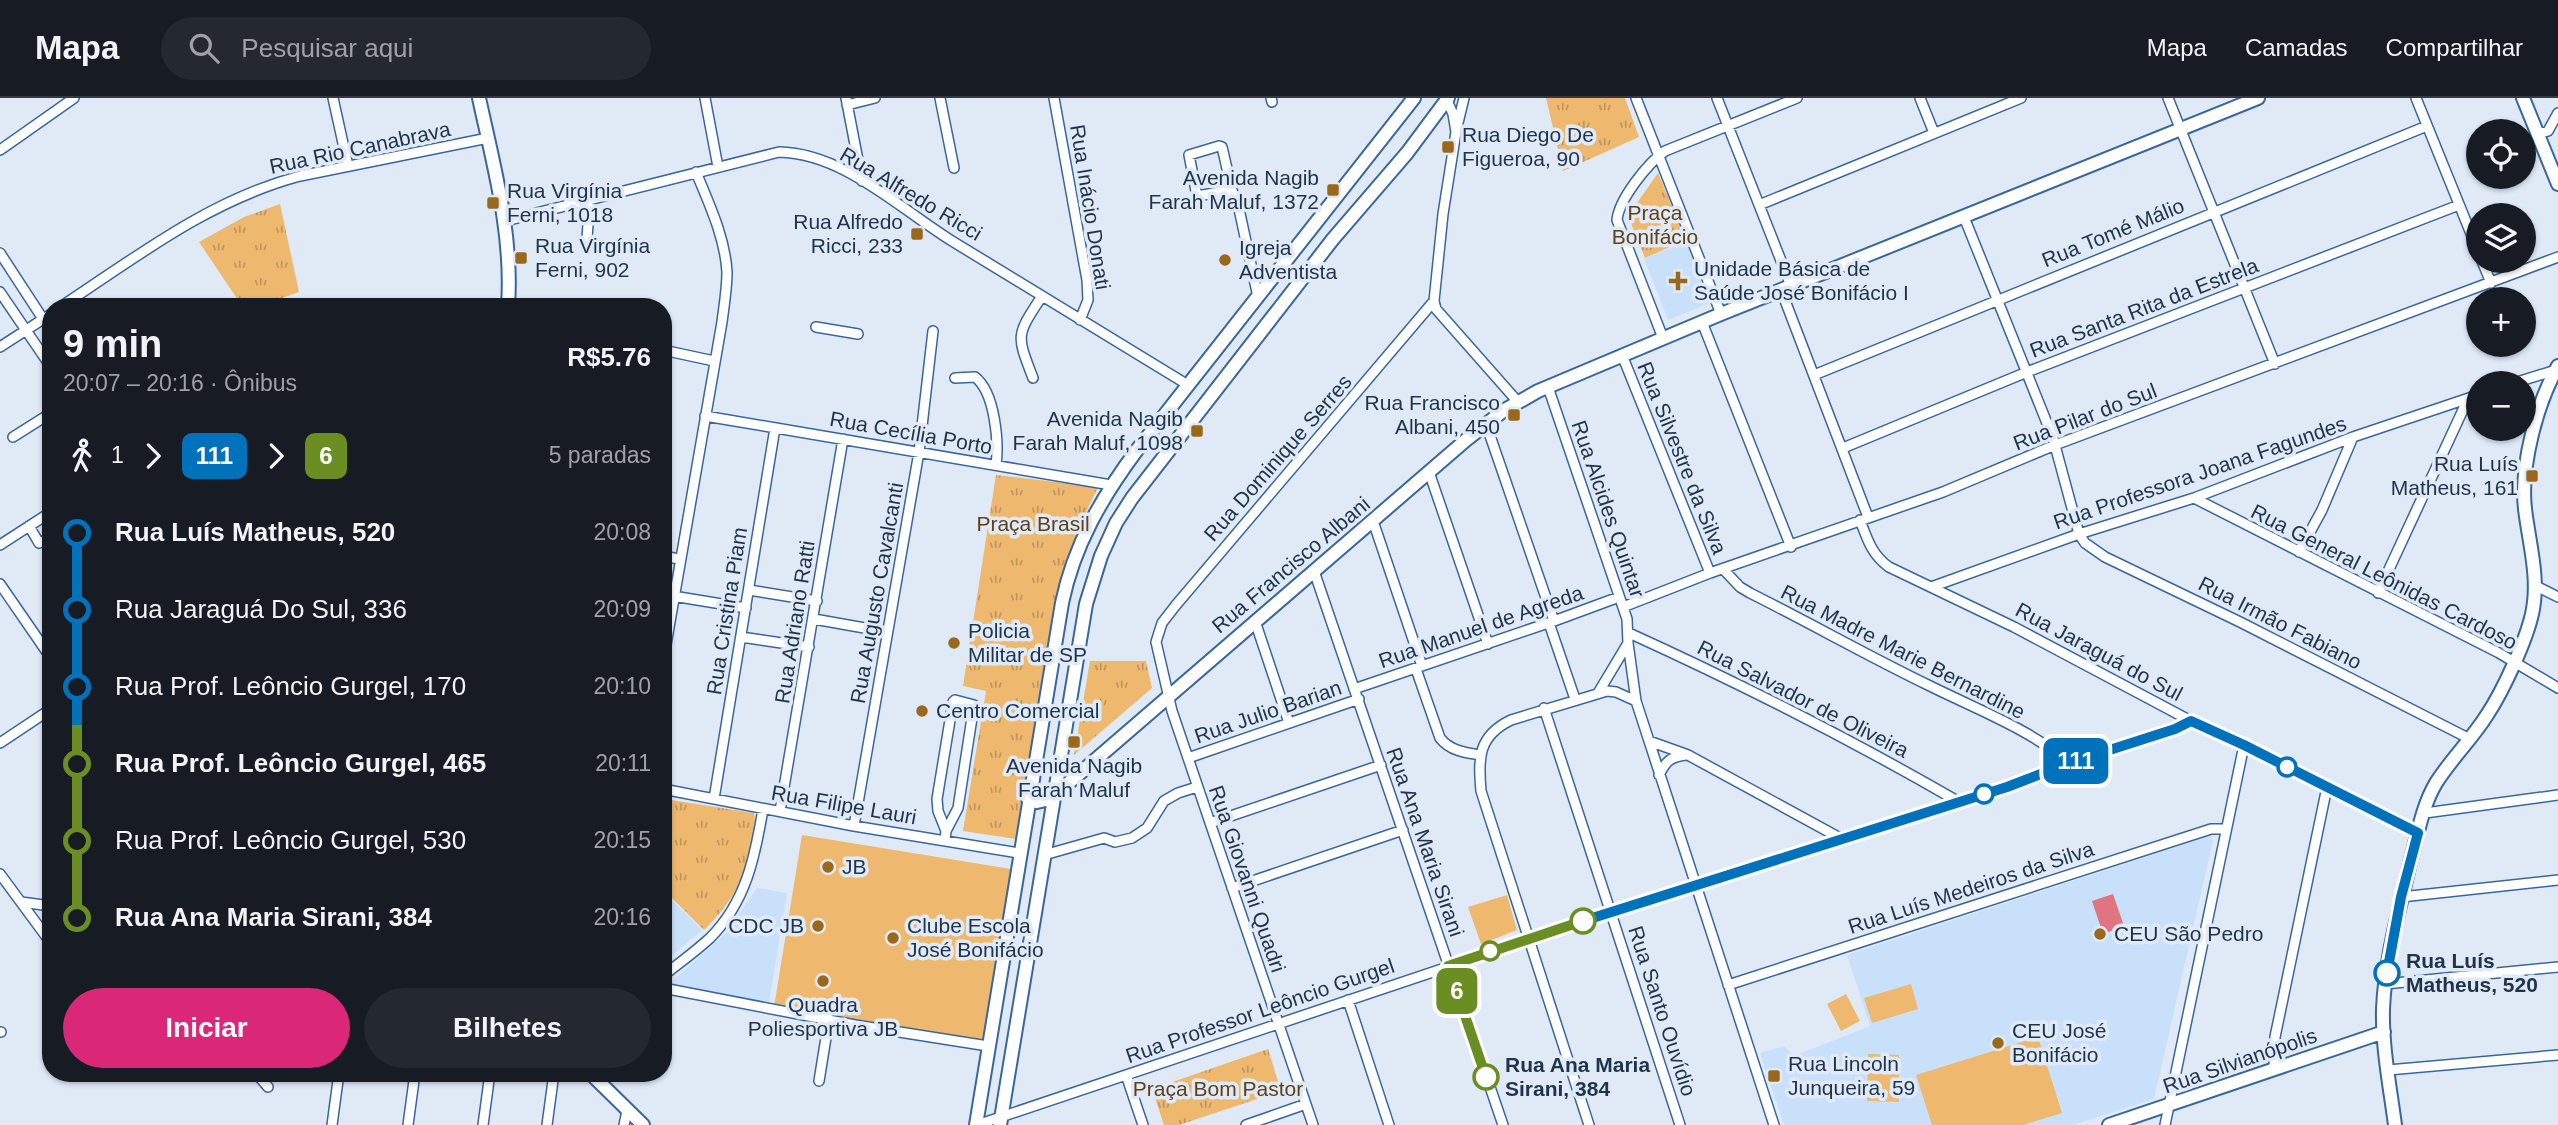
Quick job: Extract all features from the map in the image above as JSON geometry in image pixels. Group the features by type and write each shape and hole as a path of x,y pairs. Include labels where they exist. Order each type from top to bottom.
{"main road":[{"path":"479,98 505,221 510,257 508,298"},
{"path":"976,1125 1062,598 1084,534 1111,485 1414,98"},
{"name":"Rua Francisco Albani","path":"1029,796 1044,801 1486,424 1518,402 1721,314 2258,98"},
{"path":"2523,98 2558,184"},
{"path":"1001,1121 1044,850 1059,787 1086,604 1093,579 1116,523 1197,413 1333,239 1407,153 1447,99"},
{"path":"2395,1125 2384,1032 2385,984 2401,897 2418,833 2436,784 2497,699 2532,615 2534,585 2524,504 2525,485 2533,431 2541,404 2557,368"},
{"path":"1188,385 1202,396 1197,413"},
{"path":"1019,853 1044,850"},
{"path":"1016,869 1030,866 1041,872"},
{"name":"Rua Silvianópolis","path":"2109,1125 2384,1032"},
{"path":"599,1082 643,1125"}],"street":[{"path":"0,150 74,98"},
{"path":"333,98 348,166"},
{"path":"705,98 719,167"},
{"path":"862,181 847,101 875,98"},
{"path":"940,98 954,169"},
{"name":"Rua Inácio Donati","path":"1054,98 1087,280 1088,300 1080,320"},
{"path":"1464,98 1455,132 1434,301 1436,309 1518,402"},
{"path":"1636,98 1721,314"},
{"name":"Rua Jaraguá do Sul","path":"1717,98 1759,205 1814,375 1843,448 1878,559 1899,573 1934,586 2096,668 2191,721 2418,833"},
{"path":"1663,338 1617,220 1623,201 1659,155 1797,98"},
{"path":"1920,98 1934,133"},
{"path":"1759,205 2021,98"},
{"path":"2168,98 2275,364"},
{"path":"2416,98 2466,222"},
{"path":"1447,99 1455,120 1455,132"},
{"path":"2538,134 2548,131 2558,113"},
{"name":"Rua Tomé Málio","path":"1814,375 2427,126"},
{"name":"Rua Rio Canabrava","path":"74,298 208,211 270,184 488,138"},
{"path":"1232,191 1197,196 1189,155 1220,146 1239,209 1258,297"},
{"name":"Rua Alfredo Ricci","path":"505,221 779,152 813,156 862,181 952,241 1188,385"},
{"path":"672,603 726,289 725,257 716,220 696,172"},
{"path":"587,238 590,199"},
{"name":"Rua Santa Rita da Estrela","path":"1843,448 2027,372 2459,205"},
{"path":"1964,217 2055,445 2079,534"},
{"path":"0,253 42,309"},
{"name":"Rua Pilar do Sul","path":"1623,607 1710,573 1943,492 2055,445 2558,257"},
{"path":"2487,273 2491,284"},
{"path":"0,292 42,354"},
{"path":"1033,378 1020,343 1020,334 1021,327 1042,296"},
{"name":"Rua Dominique Serres","path":"1156,642 1161,623 1175,605 1434,301"},
{"path":"0,347 42,319"},
{"path":"1702,322 1791,547"},
{"path":"816,327 858,334"},
{"name":"Rua Augusto Cavalcanti","path":"854,826 919,452 933,331"},
{"path":"672,353 714,361"},
{"name":"Rua Silvestre da Silva","path":"1622,355 1710,573"},
{"path":"2536,375 2557,368"},
{"path":"955,378 975,377 983,386 996,424 996,465"},
{"name":"Rua Alcides Quintar","path":"1548,387 1623,607 1635,698 1774,1125"},
{"name":"Rua Professora Joana Fagundes","path":"1934,586 2079,534 2194,498 2353,438 2466,399"},
{"path":"2378,593 2466,411"},
{"name":"Rua Cecília Porto","path":"705,416 1111,485"},
{"path":"13,437 42,418"},
{"path":"1486,424 1575,699"},
{"name":"Rua Cristina Piam","path":"714,799 775,428"},
{"path":"2299,552 2322,510 2353,438"},
{"name":"Rua Adriano Ratti","path":"780,811 844,439"},
{"path":"1429,472 1488,644"},
{"name":"Rua General Leônidas Cardoso","path":"2194,498 2499,653 2558,688"},
{"path":"0,545 42,518"},
{"path":"1373,521 1440,738 1453,748 1481,755"},
{"path":"29,526 39,543 42,542"},
{"name":"Rua Irmão Fabiano","path":"2079,534 2085,543 2105,557 2470,739"},
{"path":"672,558 679,559"},
{"name":"Rua Madre Marie Bernardine","path":"1723,569 1740,587 1750,593 1969,704 2045,745 2069,763"},
{"name":"Rua Ana Maria Sirani","path":"1314,571 1503,1125"},
{"path":"0,584 42,645"},
{"path":"2534,585 2558,597"},
{"path":"749,590 817,601"},
{"path":"673,596 746,608"},
{"name":"Rua Manuel de Agreda","path":"1354,689 1619,597"},
{"path":"814,619 887,632"},
{"path":"1255,621 1289,723"},
{"path":"741,637 809,648"},
{"path":"1598,693 1629,638"},
{"name":"Rua Salvador de Oliveira","path":"1629,638 1718,674 1890,762 1959,802"},
{"name":"Rua Giovanni Quadri","path":"1156,642 1168,695 1197,787 1313,1125"},
{"path":"1589,1125 1481,791 1481,755 1489,736 1497,727 1545,708 1598,693 1616,692 1635,698"},
{"name":"Rua Julio Barian","path":"1188,758 1359,699"},
{"path":"958,700 974,705 958,808 945,836 937,799 953,702 958,700"},
{"name":"Rua Santo Ouvídio","path":"1545,708 1681,1125"},
{"path":"0,743 42,715"},
{"name":"Rua Professor Leôncio Gurgel","path":"976,1125 1001,1121 1278,1023 1695,884 2007,787 2069,763 2175,729 2191,721"},
{"path":"1649,741 1688,755 1840,838"},
{"path":"2165,1125 2244,745"},
{"path":"1659,775 1665,762 1672,757 1688,755"},
{"path":"1210,823 1381,765"},
{"path":"1044,850 1104,838 1115,842 1132,838 1147,828 1164,802 1197,787"},
{"path":"2274,1069 2277,1024 2327,787"},
{"name":"Rua Filipe Lauri","path":"672,791 854,826 945,836 1019,853"},
{"path":"2425,813 2558,795"},
{"path":"672,969 709,938 734,907 749,875 763,809"},
{"name":"Rua Luís Medeiros da Silva","path":"1728,985 2211,829 2226,829"},
{"path":"1232,888 1403,830"},
{"path":"0,874 42,931"},
{"path":"2401,897 2558,880"},
{"path":"21,902 42,905"},
{"path":"2385,984 2558,967"},
{"path":"672,990 988,1046"},
{"path":"1348,1000 1389,1125"},
{"path":"819,1081 829,1019"},
{"path":"2388,1070 2558,1055"},
{"path":"1126,1075 1143,1125"},
{"path":"264,1082 268,1087"},
{"path":"332,1125 338,1082"},
{"path":"408,1125 414,1082"},
{"path":"483,1125 489,1082"},
{"path":"547,1125 553,1082"},
{"path":"1246,1125 1306,1104"},
{"path":"624,1125 627,1111"}],"shaded area":[{"name":"Unidade Básica de Saúde José Bonifácio I","path":"1688,241 1712,302 1668,320 1644,259"},
{"path":"2210,836 2213,841 2154,1099 2073,1125 1784,1125 1760,1053 1784,1046 1794,1056 1870,1026 1847,955"},
{"path":"757,888 787,893 769,1003 672,983 726,933"},
{"path":"2113,894 2124,926 2103,934 2092,901"},
{"path":"672,900 702,930 672,955"}],"green space":[{"path":"1546,98 1625,98 1639,137 1563,171"},
{"name":"Praça Bonifácio","path":"1658,173 1686,240 1645,258 1628,216"},
{"path":"280,204 299,292 282,298 237,298 199,242 244,217"},
{"name":"Praça Brasil","path":"996,475 1098,487 1062,576 1054,607 1016,839 963,831 986,691 963,686"},
{"path":"1090,661 1146,661 1152,688 1074,755"},
{"path":"672,800 754,813 754,846 743,878 725,906 704,930 672,898"},
{"name":"Clube Escola José Bonifácio","path":"802,835 1011,869 983,1040 774,1007"},
{"path":"1507,895 1517,930 1481,944 1468,907"},
{"path":"1911,984 1918,1009 1872,1023 1864,998"},
{"path":"1846,994 1860,1021 1841,1031 1827,1004"},
{"path":"2038,1037 2062,1113 2023,1125 1932,1125 1916,1075"},
{"name":"Praça Bom Pastor","path":"1268,1049 1281,1091 1179,1125 1164,1125 1152,1089"},
{"path":"1868,1054 1899,1055 1899,1102 1867,1101"}],"bus line":[{"name":"111","path":"1583,921 2007,787 2069,763 2175,729 2191,721 2418,833 2401,897 2387,973"},
{"name":"6","path":"1486,1077 1448,966 1583,921"}],"place":[{"name":"Rua Diego De Figueroa, 90","path":"1448,147"},
{"name":"Avenida Nagib Farah Maluf, 1372","path":"1333,190"},
{"name":"Rua Virgínia Ferni, 1018","path":"493,203"},
{"name":"Rua Alfredo Ricci, 233","path":"917,234"},
{"name":"Rua Virgínia Ferni, 902","path":"521,258"},
{"name":"Igreja Adventista","path":"1225,260"},
{"name":"Unidade Básica de Saúde José Bonifácio I","path":"1678,281"},
{"name":"Rua Francisco Albani, 450","path":"1514,415"},
{"name":"Avenida Nagib Farah Maluf, 1098","path":"1197,431"},
{"name":"Rua Luís Matheus, 161","path":"2532,476"},
{"name":"Policia Militar de SP","path":"954,643"},
{"name":"Centro Comercial","path":"922,711"},
{"name":"Avenida Nagib Farah Maluf","path":"1074,742"},
{"name":"JB","path":"828,867"},
{"name":"CDC JB","path":"818,926"},
{"name":"CEU São Pedro","path":"2100,934"},
{"name":"Clube Escola José Bonifácio","path":"893,938"},
{"name":"Rua Luís Matheus, 520","path":"2387,973"},
{"name":"Quadra Poliesportiva JB","path":"823,981"},
{"name":"CEU José Bonifácio","path":"1998,1043"},
{"name":"Rua Lincoln Junqueira, 59","path":"1774,1076"},
{"name":"Rua Ana Maria Sirani, 384","path":"1486,1077"}]}
